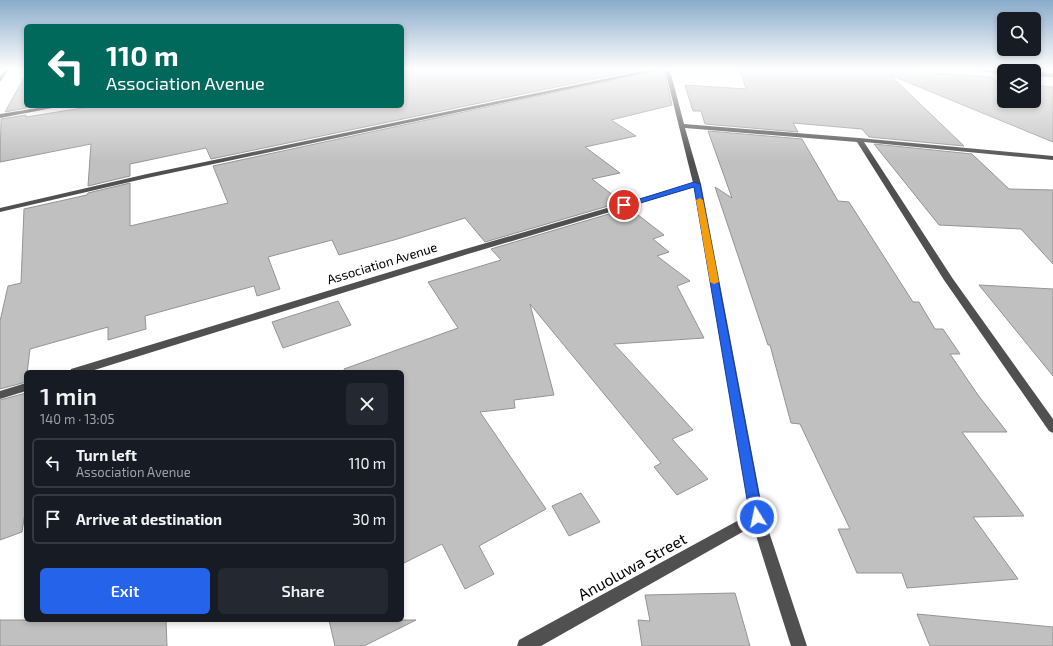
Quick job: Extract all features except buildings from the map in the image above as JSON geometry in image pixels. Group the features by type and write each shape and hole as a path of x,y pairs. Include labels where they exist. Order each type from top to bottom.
{"street":[{"path":"0,210 147,176 511,100"},
{"path":"676,100 697,184 757,517 798,646"},
{"path":"0,116 48,108"},
{"path":"683,126 859,140 1053,158"},
{"path":"859,140 949,280 1053,428"},
{"name":"Association Avenue","path":"82,370 457,255 697,184"},
{"path":"0,395 24,388"},
{"name":"Anuoluwa Street","path":"525,646 757,517"}],"slow traffic":[{"path":"700,200 714,282"}],"route":[{"path":"624,205 697,184 757,517"}]}
